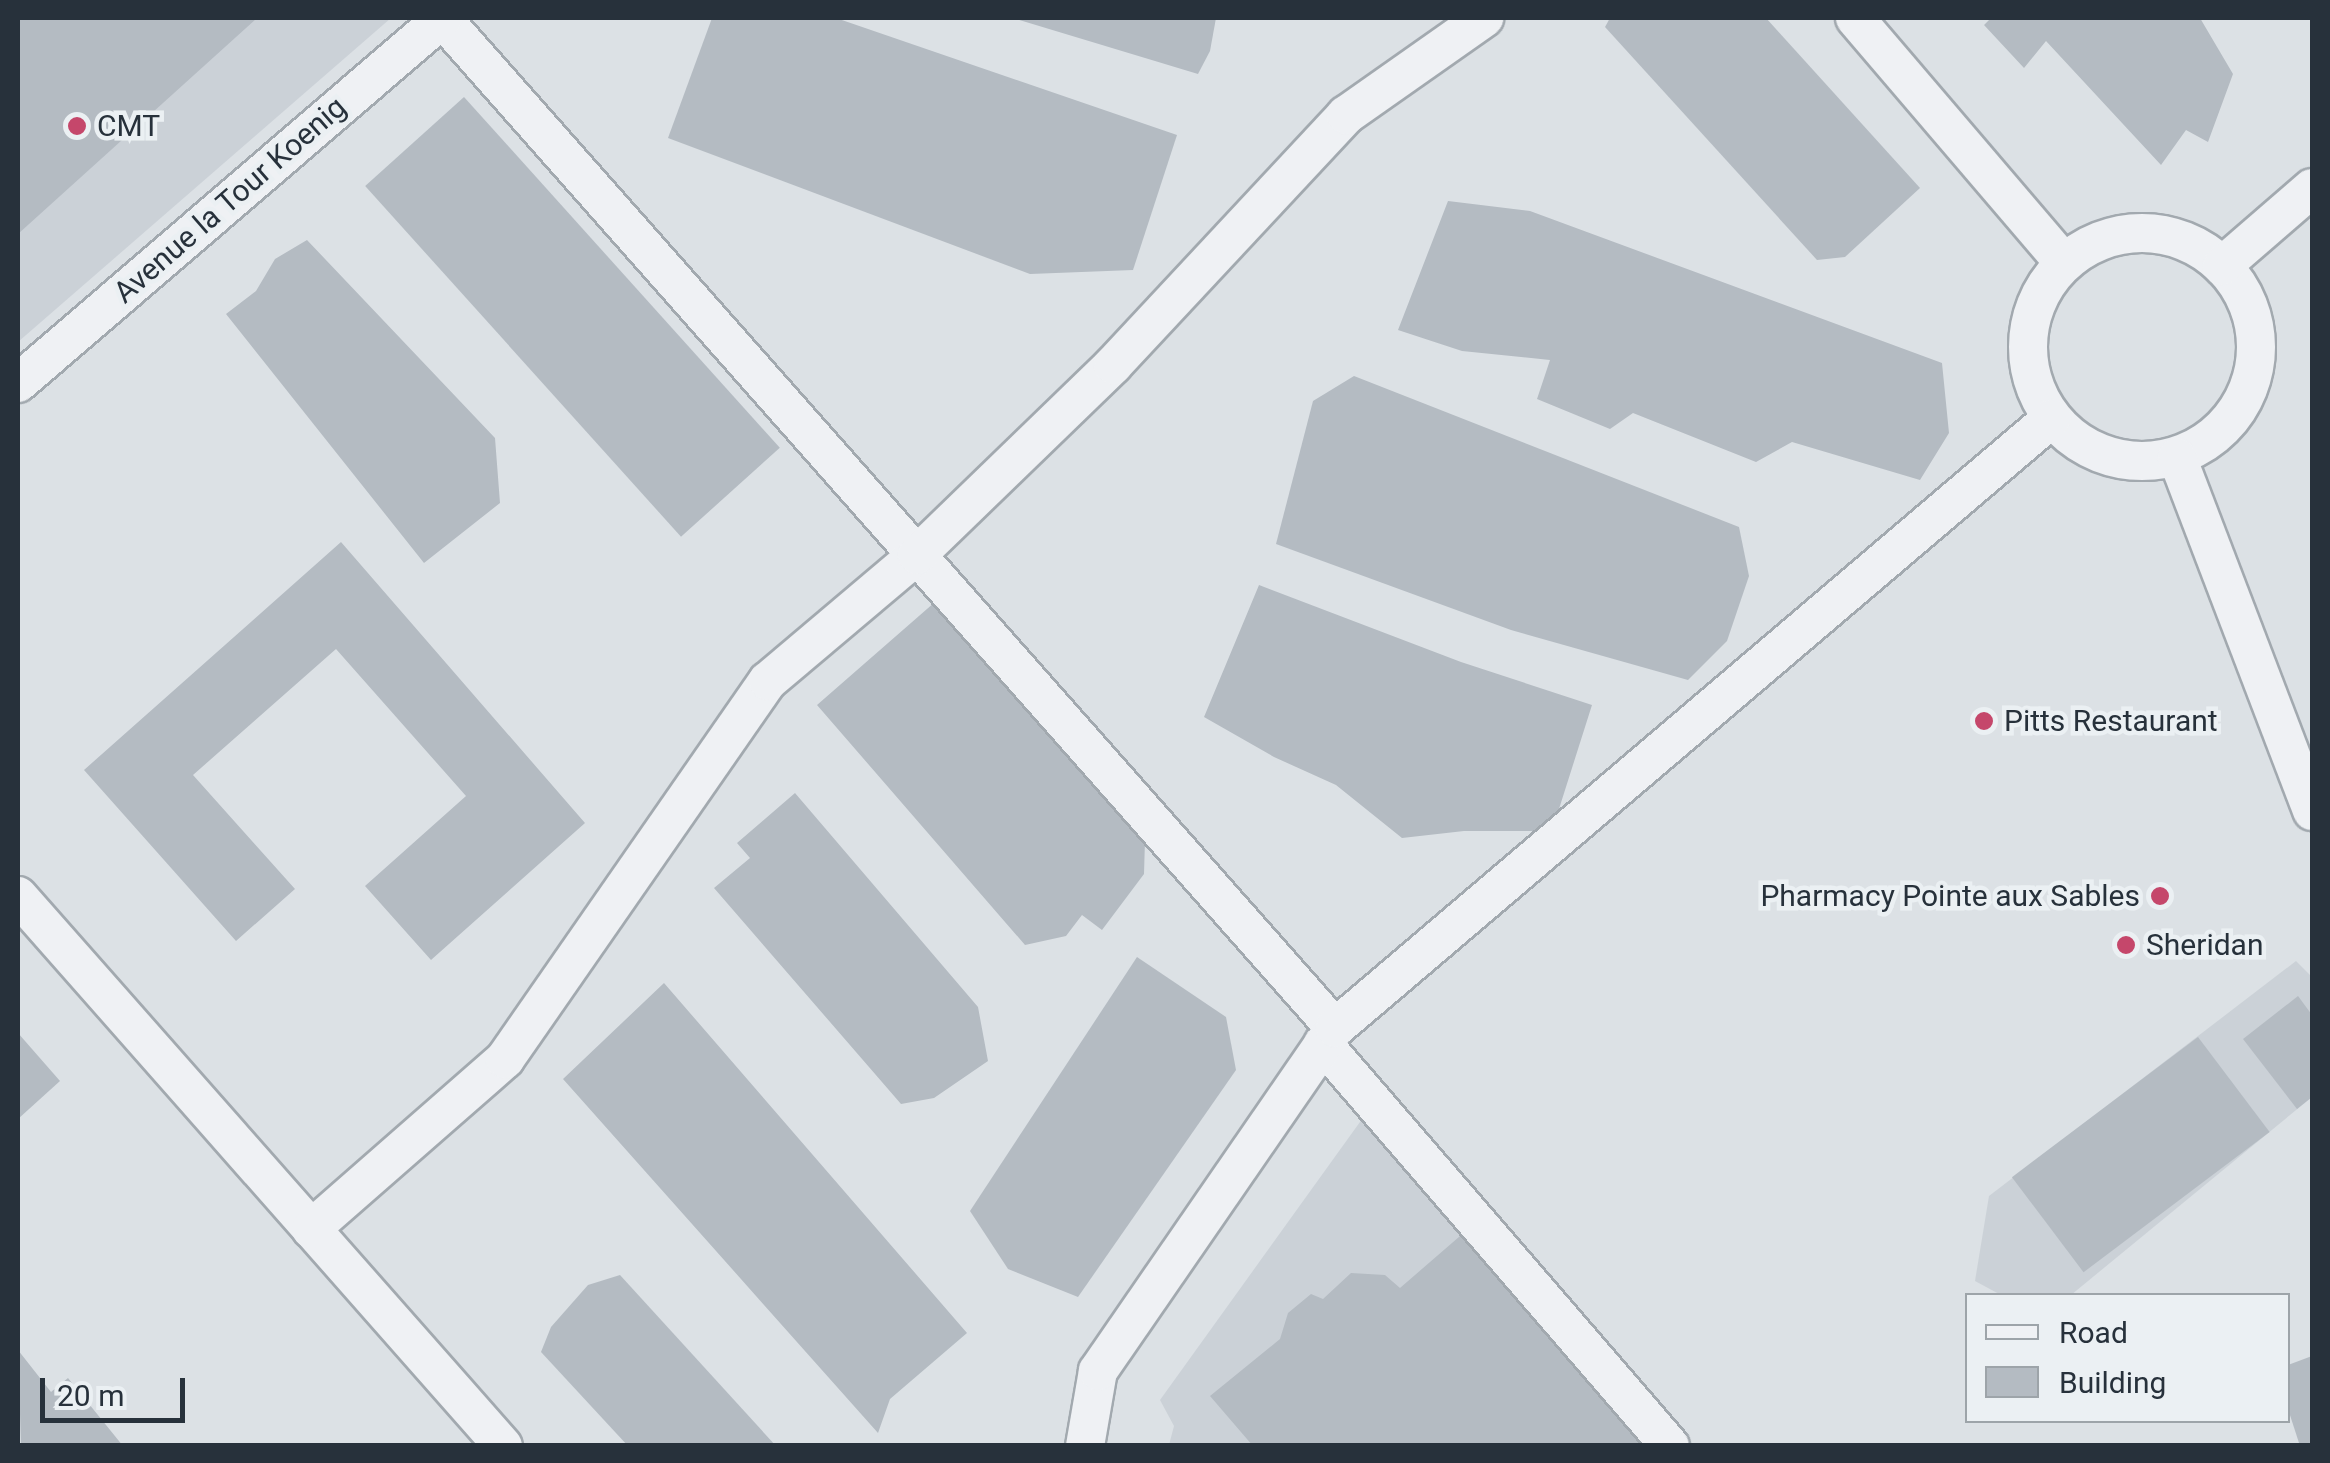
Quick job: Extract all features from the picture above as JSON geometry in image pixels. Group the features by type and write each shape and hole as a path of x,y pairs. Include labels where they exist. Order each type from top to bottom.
{"street":[{"path":"443,18 917,555 1329,1036 1670,1446"},
{"name":"Avenue la Tour Koenig","path":"18,383 443,18"},
{"path":"312,1229 505,1059 768,680 917,555 1113,365 1346,115 1484,18"},
{"path":"1855,18 2064,263"},
{"path":"2222,266 2312,188"},
{"path":"2143,234 2194,246 2222,266 2245,298 2256,335 2253,375 2238,411 2211,439 2176,457 2142,462 2108,457 2077,441 2052,418 2031,372 2030,321 2042,290 2064,263 2092,243 2143,234"},
{"path":"1085,1446 1098,1371 1329,1036 2052,418"},
{"path":"2176,457 2312,811"},
{"path":"18,896 503,1446"}],"shaded area":[{"path":"18,18 391,18 18,342"},
{"path":"2296,961 2312,977 2312,1097 2073,1293 1997,1293 1975,1281 1989,1196"},
{"path":"1383,1090 1687,1445 1169,1445 1174,1426 1160,1400"}],"building":[{"name":"CMT","path":"18,18 257,18 18,234"},
{"path":"712,18 836,18 1177,135 1133,270 1030,274 668,138"},
{"path":"1013,18 1216,18 1210,51 1198,74"},
{"path":"1610,18 1766,18 1920,188 1845,257 1817,260 1605,27"},
{"path":"1991,18 2200,18 2233,74 2208,142 2186,130 2161,165 2046,41 2024,68 1984,25"},
{"path":"464,97 780,448 681,537 365,186"},
{"path":"1448,201 1530,211 1942,363 1949,433 1920,480 1792,442 1756,462 1633,413 1610,429 1537,399 1550,360 1462,351 1398,330"},
{"path":"307,240 495,438 500,503 424,563 226,314 256,291 275,259"},
{"path":"1354,376 1739,527 1749,576 1727,641 1688,680 1511,630 1276,544 1313,401"},
{"path":"341,542 585,823 431,960 365,886 466,796 336,649 193,775 295,889 236,941 84,770"},
{"path":"1259,585 1461,662 1592,705 1552,831 1464,831 1402,838 1336,785 1274,757 1204,717"},
{"path":"935,602 1145,840 1144,874 1102,930 1082,915 1066,936 1025,945 817,705"},
{"path":"795,793 978,1007 988,1061 934,1098 901,1104 714,888 750,858 737,843"},
{"path":"1137,957 1226,1017 1236,1070 1078,1297 1008,1269 970,1211"},
{"path":"664,983 967,1333 890,1399 878,1433 563,1079"},
{"path":"2298,996 2312,1015 2312,1097 2297,1109 2243,1039"},
{"path":"18,1033 60,1081 18,1119"},
{"path":"2198,1037 2270,1132 2084,1272 2012,1177"},
{"path":"1467,1230 1655,1446 1253,1446 1210,1396 1280,1339 1288,1313 1311,1294 1323,1299 1351,1273 1385,1275 1400,1288"},
{"path":"620,1275 776,1446 628,1446 541,1352 551,1327 588,1285"},
{"path":"18,1350 51,1392 68,1378 123,1446 21,1446"},
{"path":"2312,1356 2312,1446 2300,1446 2290,1415 2290,1364"}],"place":[{"name":"CMT","path":"77,126"},
{"name":"Pitts Restaurant","path":"1984,721"},
{"name":"Pharmacy Pointe aux Sables","path":"2160,896"},
{"name":"Sheridan","path":"2126,945"}]}
